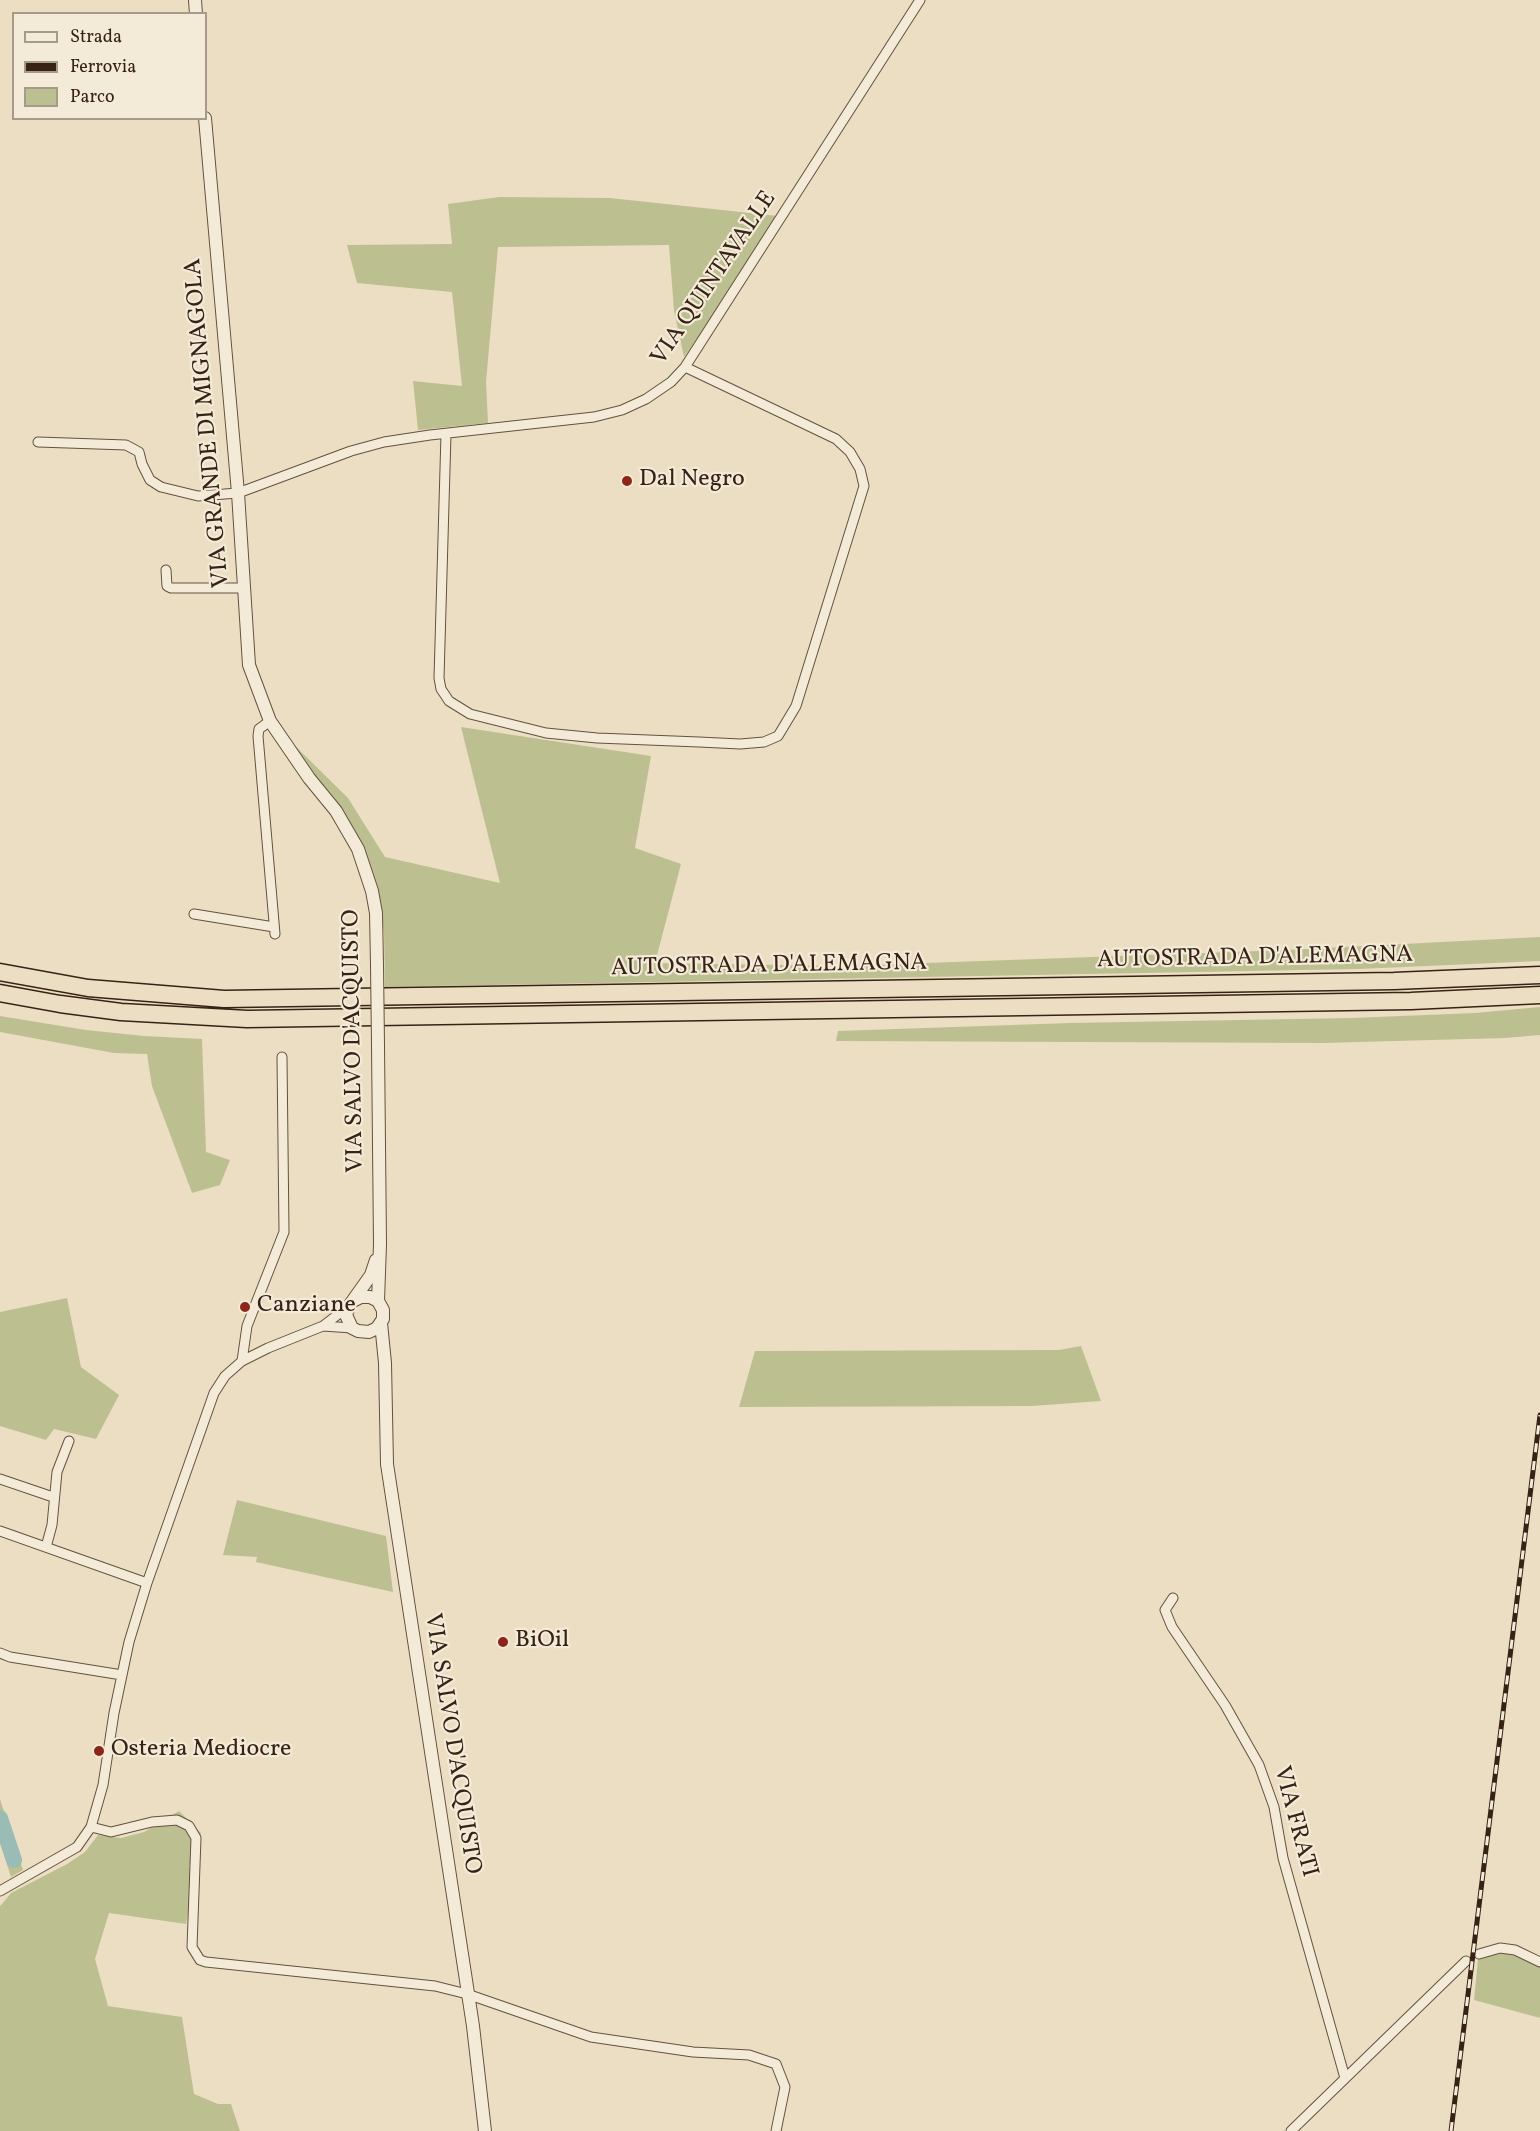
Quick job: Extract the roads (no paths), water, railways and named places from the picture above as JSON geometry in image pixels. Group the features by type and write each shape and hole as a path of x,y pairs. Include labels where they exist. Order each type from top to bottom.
{"highway":[{"name":"AUTOSTRADA D'ALEMAGNA","path":"0,972 88,988 224,999 1394,981 1540,975"},
{"name":"AUTOSTRADA D'ALEMAGNA","path":"0,993 121,1012 247,1019 1387,1001 1540,995"}],"street":[{"name":"VIA QUINTAVALLE","path":"38,442 126,445 139,452 150,480 161,487 198,496 238,493 351,451 384,442 604,415 646,399 671,382 685,367 920,0"},
{"name":"VIA GRANDE DI MIGNAGOLA","path":"205,120 238,493 249,665 270,722"},
{"path":"446,434 439,678 441,689 449,701 470,714 546,733 687,742 740,744 764,742 778,736 796,706 864,486 860,469 850,452 837,439 685,367"},
{"path":"166,570 167,586 171,588 243,588"},
{"path":"194,914 274,930 258,736 259,729 270,722"},
{"name":"VIA SALVO D'ACQUISTO","path":"270,722 309,778 336,811 358,849 372,891 376,913 380,1244 378,1301 383,1310 381,1323 385,1363 387,1464 473,2026 485,2131"},
{"path":"242,1361 247,1326 284,1232 282,1057"},
{"name":"VIA SALVO D'ACQUISTO","path":"351,1303 370,1275 380,1244"},
{"path":"0,1891 77,1847 92,1827 103,1785 129,1642 147,1583 214,1393 225,1376 242,1361 323,1326 361,1297 370,1297 378,1301"},
{"path":"351,1303 346,1315 357,1330 377,1344 385,1363"},
{"path":"323,1326 369,1332 381,1323"},
{"path":"46,1547 52,1525 57,1472 69,1441"},
{"path":"0,1479 53,1497"},
{"path":"0,1531 147,1583"},
{"name":"VIA FRATI","path":"1173,1598 1165,1610 1172,1627 1225,1705 1259,1765 1274,1807 1282,1858 1325,2001 1345,2078"},
{"path":"0,1653 9,1657 122,1675"},
{"path":"92,1827 111,1832 152,1822 177,1820 189,1826 196,1838 192,1947 200,1960 435,1986 467,1994 591,2037 693,2052 749,2055 776,2064 784,2087 776,2131"},
{"path":"1479,1954 1500,1948 1515,1950 1540,1962"},
{"path":"1291,2131 1466,1961"}],"waterway":[{"path":"0,1818 14,1860"}],"railway":[{"path":"1451,2131 1540,1415"}],"place":[{"name":"Dal Negro","path":"627,481"},
{"name":"Canziane","path":"245,1307"},
{"name":"BiOil","path":"503,1642"},
{"name":"Osteria Mediocre","path":"99,1751"}]}
